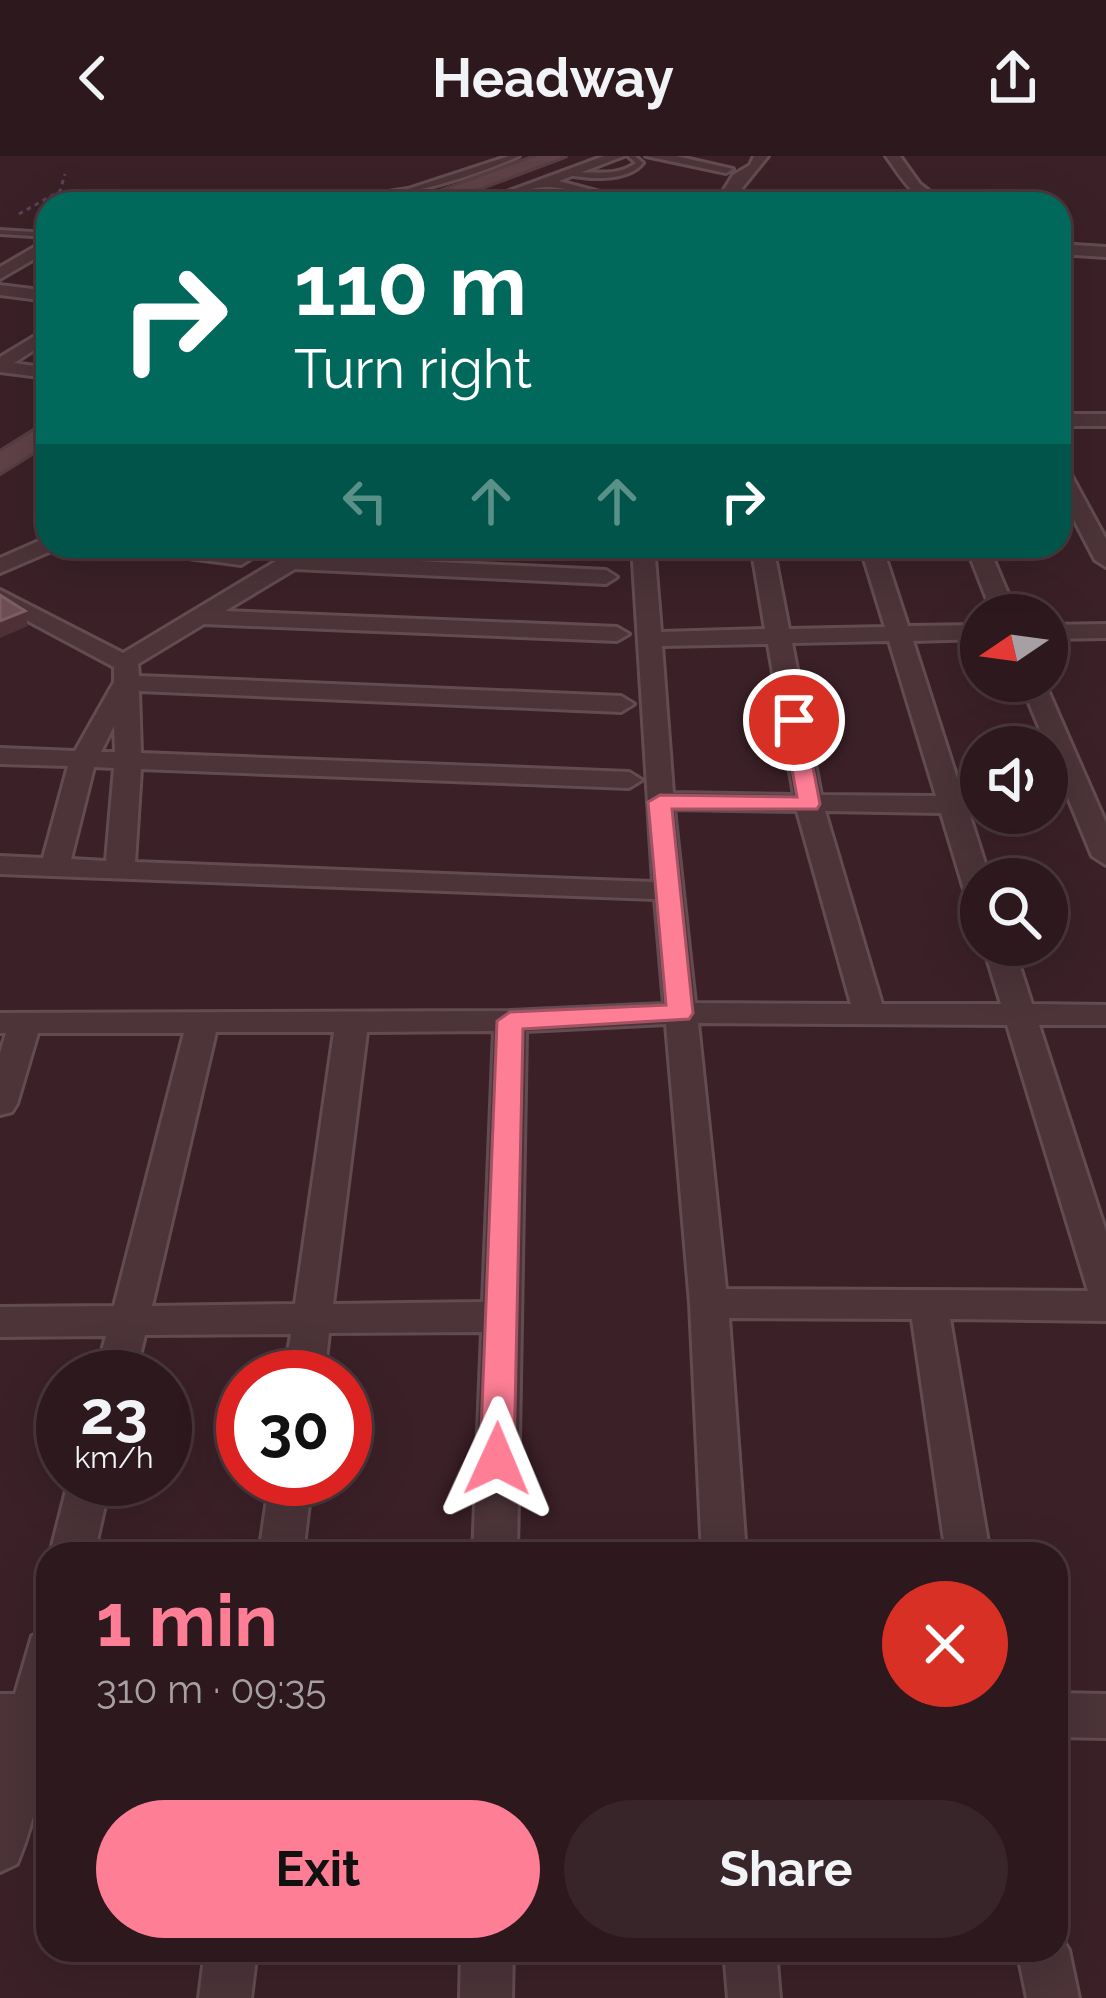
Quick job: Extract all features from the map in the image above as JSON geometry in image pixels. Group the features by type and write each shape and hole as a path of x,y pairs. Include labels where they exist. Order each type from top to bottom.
{"main road":[{"path":"461,192 561,165"},
{"path":"0,465 36,439"}],"street":[{"path":"517,192 544,182 561,165 617,156"},
{"path":"653,156 730,163 717,192"},
{"path":"723,192 756,167 761,156"},
{"path":"893,156 922,192"},
{"path":"544,182 586,192"},
{"path":"1071,250 1106,251"},
{"path":"0,274 36,251"},
{"path":"0,252 30,255"},
{"path":"0,290 36,294"},
{"path":"23,332 36,333"},
{"path":"0,366 36,341"},
{"path":"0,366 36,371"},
{"path":"1071,420 1106,420"},
{"path":"1071,486 1095,516 1106,560"},
{"path":"0,566 36,550"},
{"path":"55,866 82,761 126,673 195,617 300,558"},
{"path":"642,558 633,637 660,802 669,892 709,1303 723,1542"},
{"path":"764,558 809,804 869,1013"},
{"path":"875,558 968,858"},
{"path":"982,558 996,594"},
{"path":"295,562 606,577"},
{"path":"0,597 126,673 621,704"},
{"path":"195,617 633,637 960,632"},
{"path":"1068,632 1106,631"},
{"path":"121,869 128,763 126,673"},
{"path":"1043,702 1094,804 1106,856"},
{"path":"0,756 629,780"},
{"path":"660,802 960,806"},
{"path":"0,865 669,892"},
{"path":"1006,966 1106,1290"},
{"path":"0,1104 13,1024 510,1021 680,1013 1106,1015"},
{"path":"308,1350 352,1021"},
{"path":"495,1542 510,1021"},
{"path":"122,1350 203,1022"},
{"path":"709,1303 929,1309 1106,1306"},
{"path":"929,1309 966,1542"},
{"path":"0,1322 501,1317"},
{"path":"75,1542 84,1506"},
{"path":"283,1542 287,1506"},
{"path":"0,1847 27,1715"},
{"path":"1068,1715 1106,1716"},
{"path":"225,1998 230,1962"},
{"path":"486,1998 487,1962"},
{"path":"751,1962 754,1998"},
{"path":"1046,1962 1053,1998"}],"lane":[{"path":"402,192 516,156"},
{"path":"561,165 626,173 640,163 631,156"},
{"path":"0,232 36,234"}],"path":[{"path":"59,192 65,173"},
{"path":"20,214 36,205"}],"building":[{"path":"0,595 25,611 0,621"}],"route":[{"path":"497,1459 510,1021 680,1013 660,802 809,804 794,720"}]}
